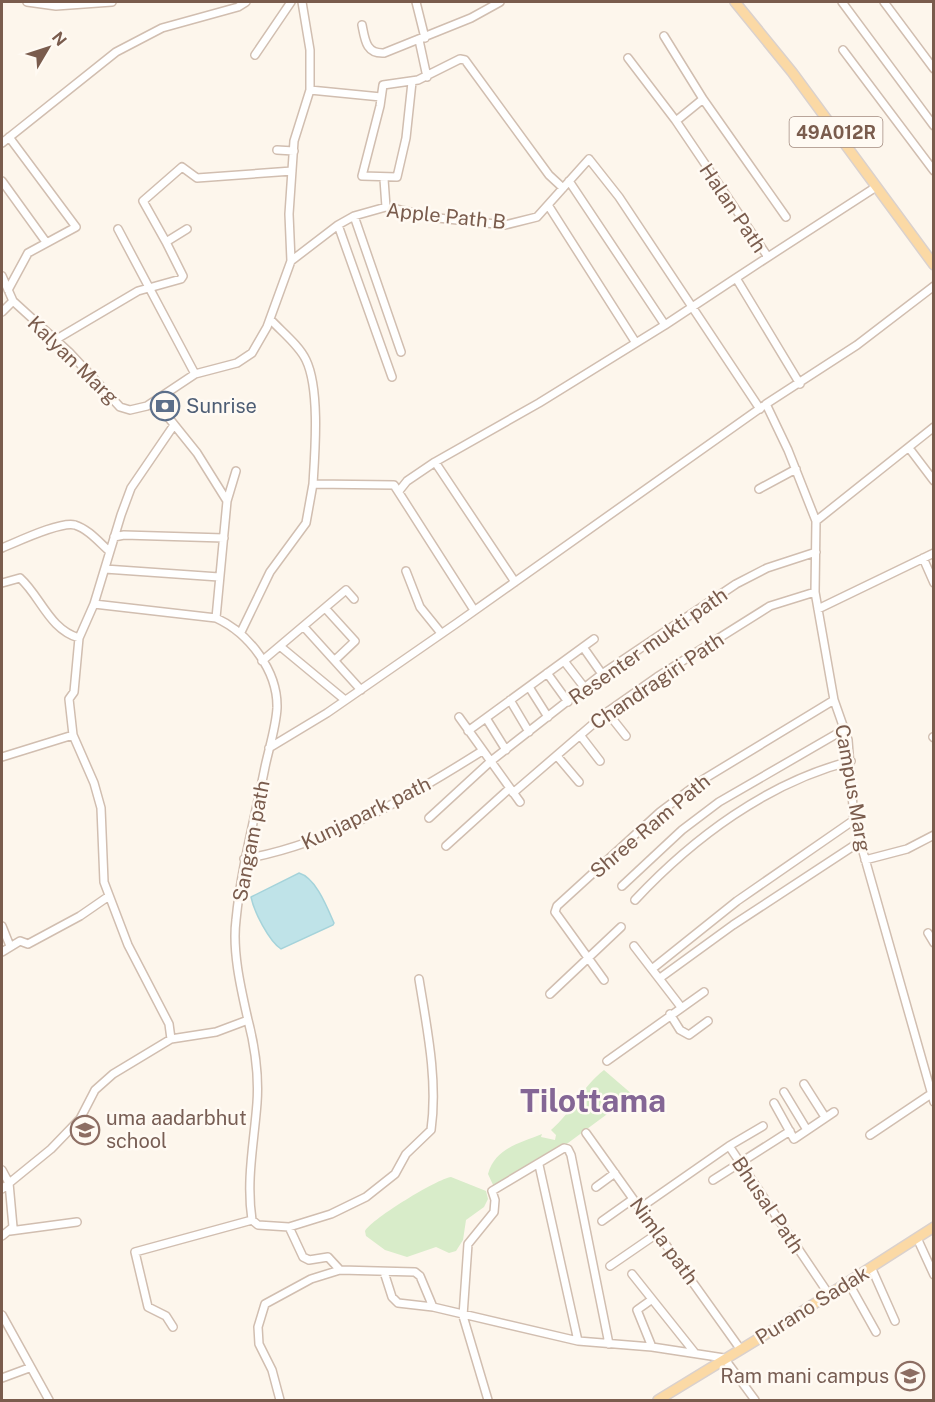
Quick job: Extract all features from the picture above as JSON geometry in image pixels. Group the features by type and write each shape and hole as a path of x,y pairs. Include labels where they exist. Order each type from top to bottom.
{"main road":[{"name":"49A012R","path":"735,2 792,72 933,265"},
{"name":"Purano Sadak","path":"658,1401 933,1227"}],"street":[{"path":"27,2 56,6 112,2"},
{"path":"2,143 116,52 162,28 238,7 246,2"},
{"path":"255,55 291,2"},
{"path":"291,261 289,214 296,129 310,90 310,50 302,2"},
{"path":"416,2 427,77"},
{"path":"362,25 366,44 372,52 384,53 471,18 500,2"},
{"path":"842,2 933,126"},
{"path":"884,2 933,69"},
{"path":"664,36 703,99 786,217"},
{"path":"843,50 933,171"},
{"name":"Halan Path","path":"628,57 676,121 768,257 736,278 800,384"},
{"path":"412,82 406,138 397,177 368,178 362,173 386,83 412,82 427,77 459,59 465,60 549,175 563,188"},
{"path":"310,90 381,97"},
{"path":"676,121 703,99"},
{"path":"8,290 23,258 46,243 74,230 76,225 9,137"},
{"path":"277,150 294,151"},
{"name":"Apple Path B","path":"291,261 338,225 354,216 386,207 398,207 438,218 505,225 537,217 589,159"},
{"name":"Campus Marg","path":"589,159 619,197 692,307 763,407 795,469 816,521 815,592 834,700 845,729 851,761 854,820 933,1102"},
{"path":"55,340 132,294 183,278 143,201 182,166 197,178 292,171"},
{"path":"384,178 386,207"},
{"path":"2,182 46,243"},
{"path":"569,182 665,325"},
{"path":"768,257 876,187"},
{"path":"548,205 636,343"},
{"path":"354,216 401,352"},
{"path":"338,225 392,378"},
{"path":"166,242 187,229"},
{"path":"118,230 195,374"},
{"name":"Kalyan Marg","path":"2,312 13,301 94,377 120,407 130,410 156,402 195,374 237,363 252,352 270,319 291,261"},
{"path":"2,276 13,301"},
{"path":"399,491 407,481 435,462 539,403 736,278"},
{"path":"269,748 361,690 763,407 800,384 933,286"},
{"path":"241,632 270,572 306,523 313,484 314,393 311,372 299,350 270,319"},
{"path":"156,402 197,453 227,501"},
{"path":"171,1039 169,1024 128,945 102,873 100,808 94,783 74,735 69,699 74,692 79,638 94,604 109,551 131,488 174,425"},
{"path":"816,521 933,427"},
{"path":"909,448 933,481"},
{"path":"435,462 515,582"},
{"path":"759,489 795,469"},
{"path":"94,604 216,618 227,501 236,471"},
{"path":"313,484 383,483 394,485 474,610"},
{"path":"2,548 62,525 72,524 84,529 109,551"},
{"path":"114,537 124,535 224,538"},
{"name":"Resenter mukti path","path":"429,818 491,761 602,674 736,584 767,568 816,552"},
{"path":"818,609 933,553"},
{"path":"923,558 933,583"},
{"path":"105,569 219,577"},
{"path":"406,570 420,607 441,633"},
{"path":"2,583 20,578 56,624 64,632 79,638"},
{"path":"262,661 346,590 354,599"},
{"name":"Chandragiri Path","path":"446,846 557,756 606,711 770,606 815,592"},
{"path":"325,608 355,641 335,660"},
{"name":"Sangam path","path":"216,618 241,632 262,661 269,673 277,707 244,859 235,923 241,988 256,1057 257,1102 248,1183 252,1220"},
{"path":"304,627 361,690"},
{"path":"468,731 594,639"},
{"path":"281,647 345,700"},
{"path":"583,647 602,674"},
{"path":"564,661 584,687"},
{"path":"547,673 568,702"},
{"path":"529,687 548,717"},
{"path":"510,700 529,732"},
{"name":"Shree Ram Path","path":"588,959 555,912 556,906 660,812 704,779 834,700"},
{"path":"606,711 626,736"},
{"path":"459,717 520,802"},
{"path":"486,718 506,750"},
{"path":"622,886 682,830 719,802 845,729"},
{"path":"2,757 74,735"},
{"path":"580,735 600,761"},
{"name":"Kunjapark path","path":"244,859 277,854 319,839 417,792 482,751"},
{"path":"557,756 579,782"},
{"path":"635,900 690,847 729,819 806,776 851,761"},
{"path":"652,969 737,901 854,820"},
{"path":"865,860 907,849 933,835"},
{"path":"660,978 733,925 861,841"},
{"path":"2,952 22,940 31,943 109,896"},
{"path":"2,926 10,946"},
{"path":"550,994 621,927"},
{"path":"928,933 933,943"},
{"path":"634,946 681,1008"},
{"path":"588,959 604,980"},
{"path":"173,1327 166,1316 148,1307 135,1252 252,1220 258,1225 289,1227 331,1214 366,1197 395,1174 406,1154 432,1130 429,1040 419,979"},
{"path":"607,1061 704,992"},
{"path":"670,1014 681,1030 688,1035 708,1021"},
{"path":"2,1189 51,1149 80,1119 95,1090 113,1074 171,1039 216,1032 248,1020"},
{"path":"804,1084 825,1118"},
{"path":"784,1092 807,1130"},
{"path":"870,1135 931,1094"},
{"path":"774,1103 794,1138 834,1112"},
{"path":"729,1146 763,1126"},
{"path":"713,1180 790,1131"},
{"name":"Nimla path","path":"586,1133 741,1350"},
{"name":"Bhusal Path","path":"640,1208 729,1146 828,1293"},
{"path":"488,1401 463,1316 468,1244 494,1212 495,1200 492,1191 564,1148 568,1149 609,1344"},
{"path":"539,1165 578,1341"},
{"path":"2,1170 9,1184 13,1227 4,1233"},
{"path":"596,1187 615,1173"},
{"path":"602,1221 633,1199"},
{"path":"4,1233 77,1222"},
{"path":"289,1227 303,1257 309,1260 328,1257 340,1270"},
{"path":"610,1266 658,1233"},
{"path":"917,1238 933,1275"},
{"path":"871,1268 895,1320"},
{"path":"280,1401 272,1370 259,1344 258,1327 263,1308 269,1300 303,1283 340,1270 418,1273 433,1307"},
{"path":"384,1272 392,1297 398,1303 433,1307 463,1316 578,1341 652,1347 724,1358 755,1401"},
{"path":"632,1274 696,1353"},
{"path":"848,1282 876,1332"},
{"path":"651,1300 637,1310 652,1347"},
{"path":"2,1316 49,1401"},
{"path":"2,1378 29,1368"}],"green space":[{"path":"604,1070 633,1095 568,1143 494,1187 488,1174 496,1158 509,1148 542,1134 541,1137 555,1140 556,1135 551,1130 589,1084"},
{"path":"451,1177 486,1191 488,1199 484,1207 466,1220 463,1240 456,1251 449,1253 436,1247 407,1257 385,1250 366,1236 365,1231 370,1225 392,1209 433,1184"}],"water":[{"path":"299,873 316,887 334,923 281,949 263,926 251,897"}],"place":[{"name":"Sunrise","path":"165,406"},
{"name":"uma aadarbhut school","path":"85,1130"},
{"name":"Ram mani campus","path":"910,1376"}],"district":[{"name":"Tilottama","path":"593,1100"}]}
